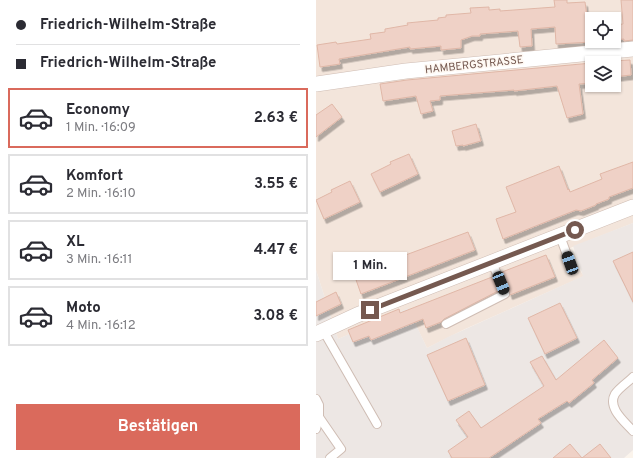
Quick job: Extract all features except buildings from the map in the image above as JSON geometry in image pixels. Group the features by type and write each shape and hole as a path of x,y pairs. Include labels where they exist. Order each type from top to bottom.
{"street":[{"name":"HAMBERGSTRASSE","path":"316,84 406,71 633,49"},
{"path":"319,332 357,315 633,207"}],"lane":[{"path":"560,236 570,263"},
{"path":"446,324 505,294 492,262"},
{"path":"319,332 378,424"},
{"path":"633,377 615,394 613,404 615,411 633,431"},
{"path":"316,399 319,405 319,416 316,429"},
{"path":"319,416 341,449 330,458"}],"shaded area":[{"path":"316,0 633,0 633,223 565,250 584,276 465,329 427,348 408,309 338,339 316,270"},
{"path":"633,223 633,450 624,458 316,458 316,270 338,339 408,308 427,348 583,276 573,246"}],"route":[{"path":"370,310 575,230"}]}
